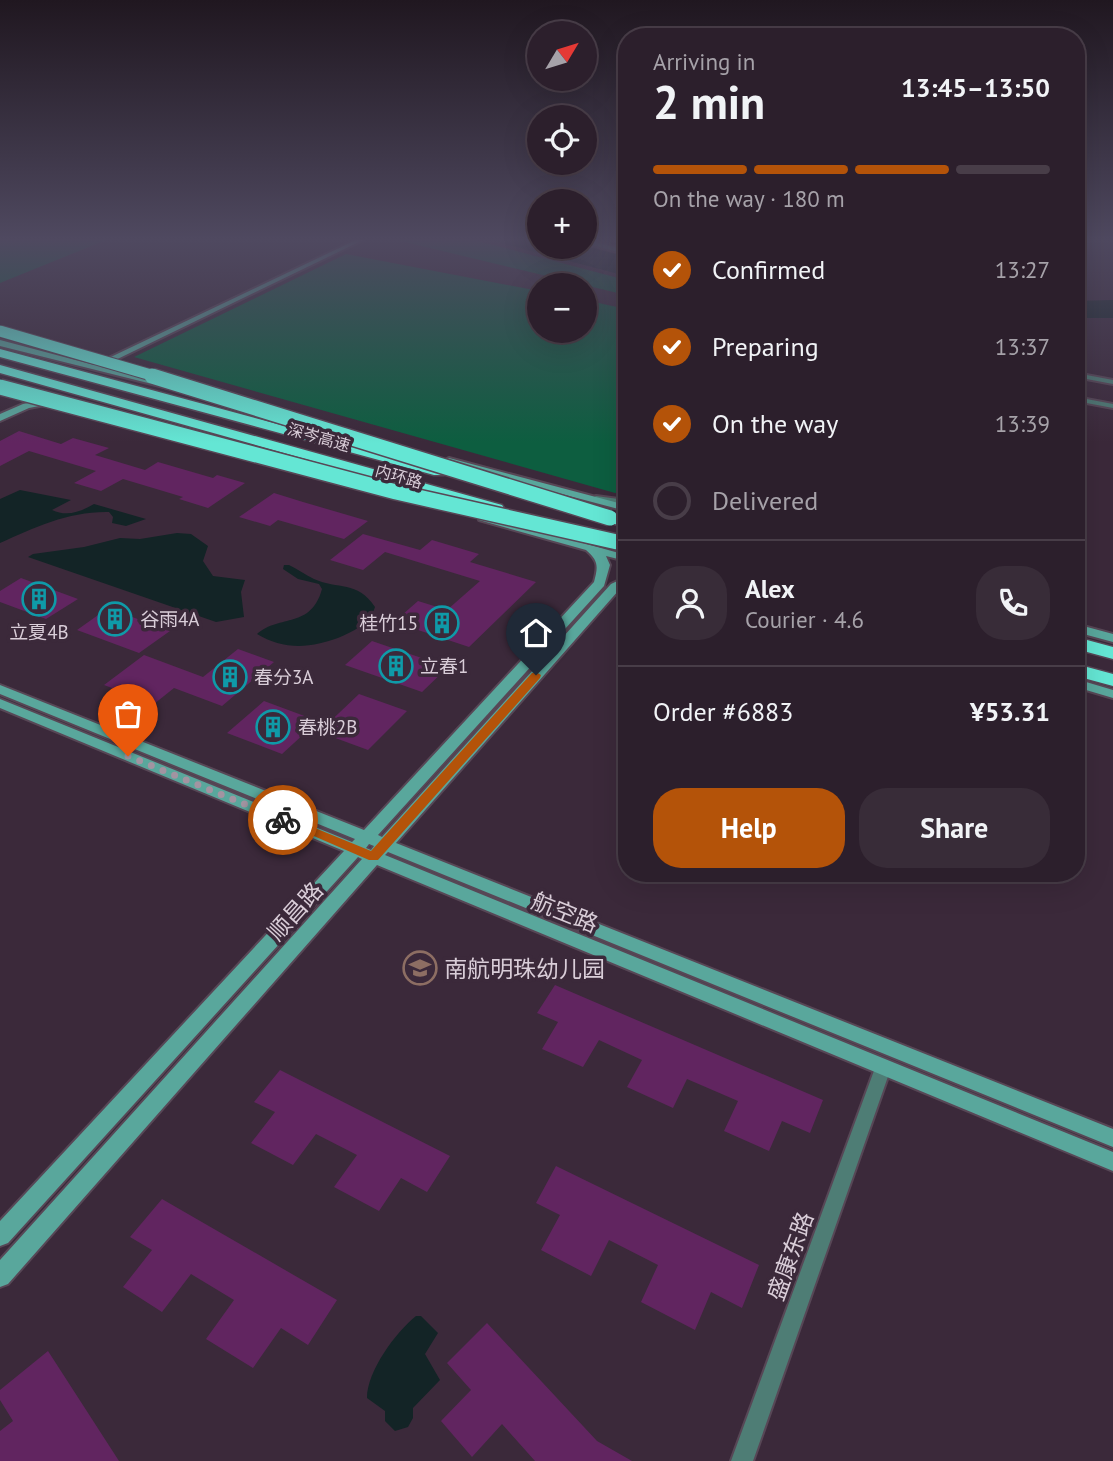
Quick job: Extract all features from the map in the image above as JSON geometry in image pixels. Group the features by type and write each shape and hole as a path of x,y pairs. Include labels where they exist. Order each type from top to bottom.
{"highway":[{"path":"0,329 282,414 610,518"},
{"name":"深岑高速","path":"0,353 618,520"},
{"path":"2,379 396,492 618,543"},
{"name":"深岑高速","path":"2,379 618,543"},
{"path":"1085,645 1113,653"},
{"path":"1085,672 1113,680"}],"street":[{"path":"94,368 222,306"},
{"name":"内环路","path":"0,343 618,506"},
{"path":"1085,377 1113,382"},
{"path":"0,412 8,408 17,396 2,379"},
{"path":"0,418 65,394"},
{"name":"内环路","path":"65,394 618,556"},
{"path":"1085,401 1113,406"},
{"path":"591,499 618,502"},
{"name":"顺昌路","path":"0,1236 600,583 604,565 600,556 590,548"},
{"name":"顺昌路","path":"0,1276 618,585"},
{"path":"1085,630 1113,638"},
{"path":"1085,686 1113,694"},
{"name":"航空路","path":"0,689 883,1068 1113,1163"},
{"name":"航空路","path":"0,703 360,843"},
{"name":"航空路","path":"379,851 1113,1138"},
{"name":"盛康东路","path":"742,1461 883,1068"}],"green space":[{"path":"239,306 527,306 527,343 597,343 597,306 618,307 618,492 134,357"}],"shaded area":[{"path":"1085,306 1113,306 1113,318 1085,318"},
{"path":"20,490 71,500 52,510 58,512 73,513 94,504 146,519 126,526 112,523 113,517 109,512 80,514 40,526 0,543 0,499"},
{"path":"177,533 191,534 208,546 203,561 213,576 245,580 241,592 244,617 216,622 28,557 120,538 140,539"},
{"path":"284,565 289,565 314,579 361,593 375,607 371,616 344,636 309,645 283,644 257,634 275,624 303,616 317,602 322,589 319,584 298,579 283,569"},
{"path":"416,1316 421,1316 438,1333 425,1354 440,1380 413,1408 413,1418 408,1427 395,1431 385,1421 385,1411 367,1398 368,1387 384,1353"}],"building":[{"path":"19,431 61,444 73,438 109,448 95,455 145,470 158,462 213,478 217,475 245,483 208,508 179,499 183,497 123,479 101,491 74,483 96,471 29,451 0,466 0,441"},
{"path":"274,493 368,521 344,539 278,520 270,526 239,517"},
{"path":"363,534 420,550 432,540 479,554 470,562 536,582 469,647 394,622 418,601 447,610 480,581 385,552 363,570 330,560"},
{"name":"立夏4B","path":"21,578 78,599 46,619 0,602 0,591"},
{"name":"谷雨4A","path":"108,608 170,631 139,653 77,630"},
{"name":"立春1","path":"372,641 448,667 422,692 345,665"},
{"path":"238,649 274,662 222,706 174,688 154,704 104,685 144,655 203,677"},
{"path":"359,694 407,711 368,750 319,732"},
{"name":"春桃2B","path":"264,701 318,721 282,754 227,733"},
{"path":"555,985 823,1100 810,1133 782,1121 769,1151 724,1131 738,1101 687,1079 673,1108 627,1087 642,1060 599,1040 583,1067 542,1049 558,1022 537,1013"},
{"path":"280,1070 450,1156 427,1192 401,1178 379,1211 334,1187 357,1155 316,1134 293,1165 251,1143 275,1112 254,1102"},
{"path":"556,1166 759,1265 742,1308 711,1292 695,1330 641,1302 658,1265 609,1240 591,1276 541,1250 560,1215 536,1203"},
{"path":"162,1199 337,1300 308,1345 281,1328 253,1368 206,1339 234,1300 191,1274 162,1312 123,1287 152,1250 130,1237"},
{"path":"487,1323 597,1441 632,1461 535,1461 502,1424 472,1457 441,1421 471,1390 447,1363"},
{"path":"48,1351 119,1461 0,1461 0,1431 13,1421 0,1400 0,1390"}],"way so far":[{"path":"128,756 283,820"}],"place":[{"name":"立夏4B","path":"39,599"},
{"name":"谷雨4A","path":"115,619"},
{"name":"桂竹15","path":"442,623"},
{"name":"立春1","path":"396,666"},
{"name":"春分3A","path":"230,677"},
{"name":"春桃2B","path":"273,727"},
{"name":"南航明珠幼儿园","path":"420,968"}],"route":[{"path":"283,820 373,857 536,675"}]}
